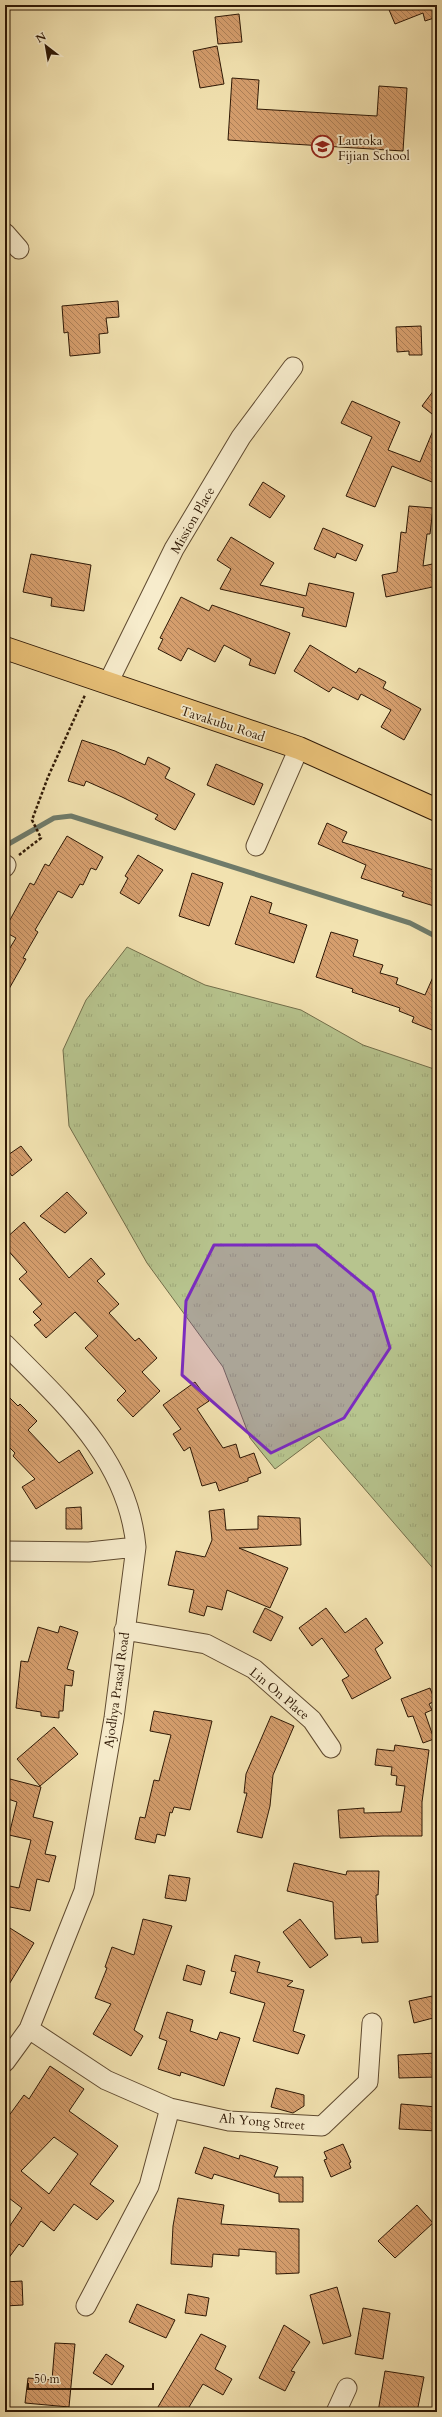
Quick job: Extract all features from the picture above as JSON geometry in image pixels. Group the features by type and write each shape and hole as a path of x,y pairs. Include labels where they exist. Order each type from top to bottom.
{"main road":[{"name":"Tavakubu Road","path":"5,648 101,680 174,707 299,748 437,810"}],"street":[{"path":"5,233 20,249"},
{"name":"Mission Place","path":"101,680 174,549 241,437 293,367"},
{"path":"256,846 299,748"},
{"name":"Ajodhya Prasad Road","path":"5,1344 96,1441 121,1484 135,1531 136,1547 124,1630 114,1718 84,1891 29,2029 5,2062"},
{"path":"5,1551 89,1552 136,1547"},
{"name":"Lin On Place","path":"124,1630 206,1644 254,1669 312,1720 331,1748"},
{"name":"Ah Yong Street","path":"29,2029 106,2080 170,2108 229,2121 322,2126 368,2082 372,2023"},
{"path":"86,2306 149,2186 170,2108"},
{"path":"336,2412 347,2388"}],"path":[{"path":"6,866 41,838 32,820 48,777 101,680"}],"highlighted area":[{"path":"214,1245 316,1245 373,1292 390,1348 344,1418 271,1453 182,1375 186,1301"}],"green space":[{"path":"127,947 205,985 301,1010 363,1045 437,1070 437,1573 319,1436 275,1469 250,1438 223,1367 147,1263 69,1126 63,1050 86,1000"}],"building":[{"path":"387,5 437,5 437,17 425,21 423,13 395,24"},
{"path":"239,14 242,42 218,44 215,17"},
{"path":"217,46 224,84 200,88 193,51"},
{"path":"232,78 259,80 257,109 377,116 379,86 407,88 403,151 228,140"},
{"path":"118,301 119,317 106,318 108,333 99,334 100,353 70,356 68,332 64,333 62,306"},
{"path":"421,326 422,355 409,355 409,351 397,352 396,327"},
{"path":"437,386 437,418 422,406"},
{"path":"352,401 400,422 388,450 420,462 437,421 437,484 392,466 375,507 346,496 372,437 341,423"},
{"path":"263,482 285,496 270,518 249,505"},
{"path":"409,506 433,508 430,534 427,534 423,566 437,563 437,586 386,597 382,575 397,572 401,532 406,533"},
{"path":"323,528 363,545 356,561 337,553 335,558 314,549"},
{"path":"231,537 274,563 260,585 306,596 309,583 354,593 346,627 302,616 304,608 220,589 231,569 217,560"},
{"path":"31,554 91,565 84,611 51,606 52,598 23,592"},
{"path":"181,597 209,611 212,605 290,633 275,674 249,665 251,659 224,645 215,662 188,648 181,661 158,649 163,639 160,638"},
{"path":"310,645 356,673 359,668 386,682 383,688 421,709 404,740 381,727 391,710 361,694 358,700 333,687 329,692 294,671"},
{"path":"82,740 115,751 145,765 148,757 170,768 165,778 195,794 175,830 155,819 158,815 122,797 86,781 84,786 68,781"},
{"path":"216,764 263,784 254,805 207,785"},
{"path":"327,823 347,832 342,842 437,871 437,907 402,896 404,892 361,878 366,865 318,844"},
{"path":"67,836 103,857 96,870 91,868 83,885 80,884 72,898 58,891 35,930 38,932 23,958 26,959 5,996 5,956 16,938 5,932 5,929 30,883 34,885 45,864 49,866"},
{"path":"138,855 163,870 139,904 120,893 128,878 125,876"},
{"path":"192,873 223,883 209,926 179,916"},
{"path":"251,896 272,903 269,913 307,925 294,963 235,944"},
{"path":"331,932 358,940 353,956 383,965 380,973 398,978 396,984 425,995 437,968 437,1032 412,1022 414,1017 399,1011 400,1008 352,992 353,989 316,977"},
{"path":"21,1146 32,1160 12,1176 5,1166 5,1157"},
{"path":"67,1192 87,1213 65,1233 40,1216"},
{"path":"24,1222 69,1278 91,1258 105,1274 97,1281 119,1304 109,1313 135,1341 139,1338 157,1358 142,1372 160,1391 133,1417 117,1400 126,1391 85,1348 98,1336 75,1312 46,1338 34,1325 41,1320 33,1312 42,1304 19,1279 27,1272 5,1247 5,1239"},
{"path":"195,1382 209,1401 197,1409 223,1448 236,1444 240,1458 254,1453 261,1473 248,1478 248,1481 219,1491 216,1482 202,1486 190,1447 184,1451 173,1434 181,1429 163,1405"},
{"path":"5,1393 18,1406 20,1404 37,1421 28,1430 59,1463 79,1450 93,1473 36,1509 22,1487 35,1479 13,1456 15,1453 5,1443"},
{"path":"81,1507 82,1529 66,1529 66,1508"},
{"path":"224,1509 226,1530 258,1529 258,1516 300,1518 301,1545 239,1548 288,1568 270,1608 227,1590 222,1610 207,1606 204,1616 189,1612 194,1590 168,1585 176,1551 205,1557 212,1540 209,1511"},
{"path":"265,1608 283,1617 271,1641 253,1632"},
{"path":"326,1608 345,1633 366,1618 383,1643 375,1649 391,1678 352,1699 342,1680 349,1676 322,1638 312,1646 299,1628"},
{"path":"60,1626 78,1632 67,1669 74,1671 72,1686 65,1685 63,1711 59,1711 59,1718 41,1716 41,1712 16,1708 21,1661 28,1662 38,1627 58,1633"},
{"path":"430,1688 435,1701 429,1704 432,1710 425,1713 434,1739 423,1743 413,1716 408,1717 401,1699"},
{"path":"154,1711 212,1721 190,1810 174,1807 172,1813 170,1812 165,1836 157,1834 155,1843 135,1839 140,1817 145,1818 154,1780 159,1781 171,1735 150,1731"},
{"path":"271,1716 294,1726 273,1775 270,1806 262,1838 237,1832 247,1793 244,1793 246,1774"},
{"path":"54,1727 78,1754 40,1786 17,1759"},
{"path":"395,1745 429,1750 422,1802 422,1836 340,1838 338,1810 364,1808 364,1813 401,1812 405,1786 396,1785 397,1776 391,1775 392,1767 375,1765 377,1749 394,1751"},
{"path":"10,1779 41,1787 33,1817 53,1822 45,1854 56,1856 49,1882 37,1879 30,1911 5,1906 5,1885 19,1888 31,1840 9,1835 17,1802 5,1798"},
{"path":"294,1863 346,1875 347,1871 379,1871 378,1895 376,1895 378,1942 362,1943 361,1937 335,1939 333,1902 287,1891"},
{"path":"169,1875 190,1878 186,1901 165,1898"},
{"path":"143,1919 172,1926 134,2030 143,2036 131,2056 93,2034 111,2004 95,1998 107,1968 105,1967 112,1947 134,1955"},
{"path":"300,1919 328,1955 310,1968 283,1932"},
{"path":"5,1925 34,1943 5,1991"},
{"path":"235,1955 260,1962 257,1972 293,1981 287,1986 304,1990 293,2031 305,2035 298,2054 253,2041 265,2003 230,1993 236,1972 231,1971"},
{"path":"187,1965 205,1971 201,1985 183,1980"},
{"path":"437,1995 437,2017 414,2023 409,2001"},
{"path":"167,2012 193,2020 190,2031 217,2040 220,2032 240,2038 224,2086 181,2072 180,2076 158,2069 167,2041 159,2038"},
{"path":"437,2053 437,2077 399,2078 398,2055"},
{"path":"50,2066 84,2089 69,2111 118,2146 90,2184 114,2201 97,2220 74,2204 54,2231 41,2221 23,2247 19,2244 5,2263 5,2233 22,2208 5,2195 5,2121 24,2095 29,2099","holes":["54,2137 78,2154 49,2194 21,2171"]},
{"path":"276,2088 304,2095 304,2106 293,2113 271,2107"},
{"path":"401,2104 437,2107 437,2131 399,2129"},
{"path":"343,2144 351,2162 349,2163 351,2168 331,2177 324,2160 327,2159 324,2152"},
{"path":"204,2147 239,2159 240,2155 278,2167 274,2177 303,2177 303,2202 279,2202 279,2194 214,2174 212,2179 195,2173"},
{"path":"178,2198 224,2205 221,2224 299,2229 299,2273 276,2274 276,2252 239,2249 239,2256 213,2254 212,2267 171,2264 173,2226"},
{"path":"417,2205 433,2223 395,2258 378,2241"},
{"path":"22,2281 23,2305 5,2306 5,2282"},
{"path":"337,2287 351,2336 323,2344 310,2295"},
{"path":"188,2294 209,2298 206,2316 185,2313"},
{"path":"137,2304 175,2320 166,2338 129,2322"},
{"path":"363,2308 390,2313 383,2359 355,2354"},
{"path":"284,2325 310,2342 291,2371 295,2372 285,2391 259,2378"},
{"path":"201,2334 226,2346 215,2369 232,2379 223,2395 203,2384 186,2412 155,2412"},
{"path":"55,2343 75,2344 69,2407 25,2403 28,2378 52,2380"},
{"path":"106,2354 124,2366 112,2385 93,2373"},
{"path":"385,2371 424,2377 417,2412 378,2412"}],"waterway":[{"path":"5,846 54,818 71,816 410,923 437,937"}],"place":[{"name":"Lautoka Fijian School","path":"322,147"}]}
